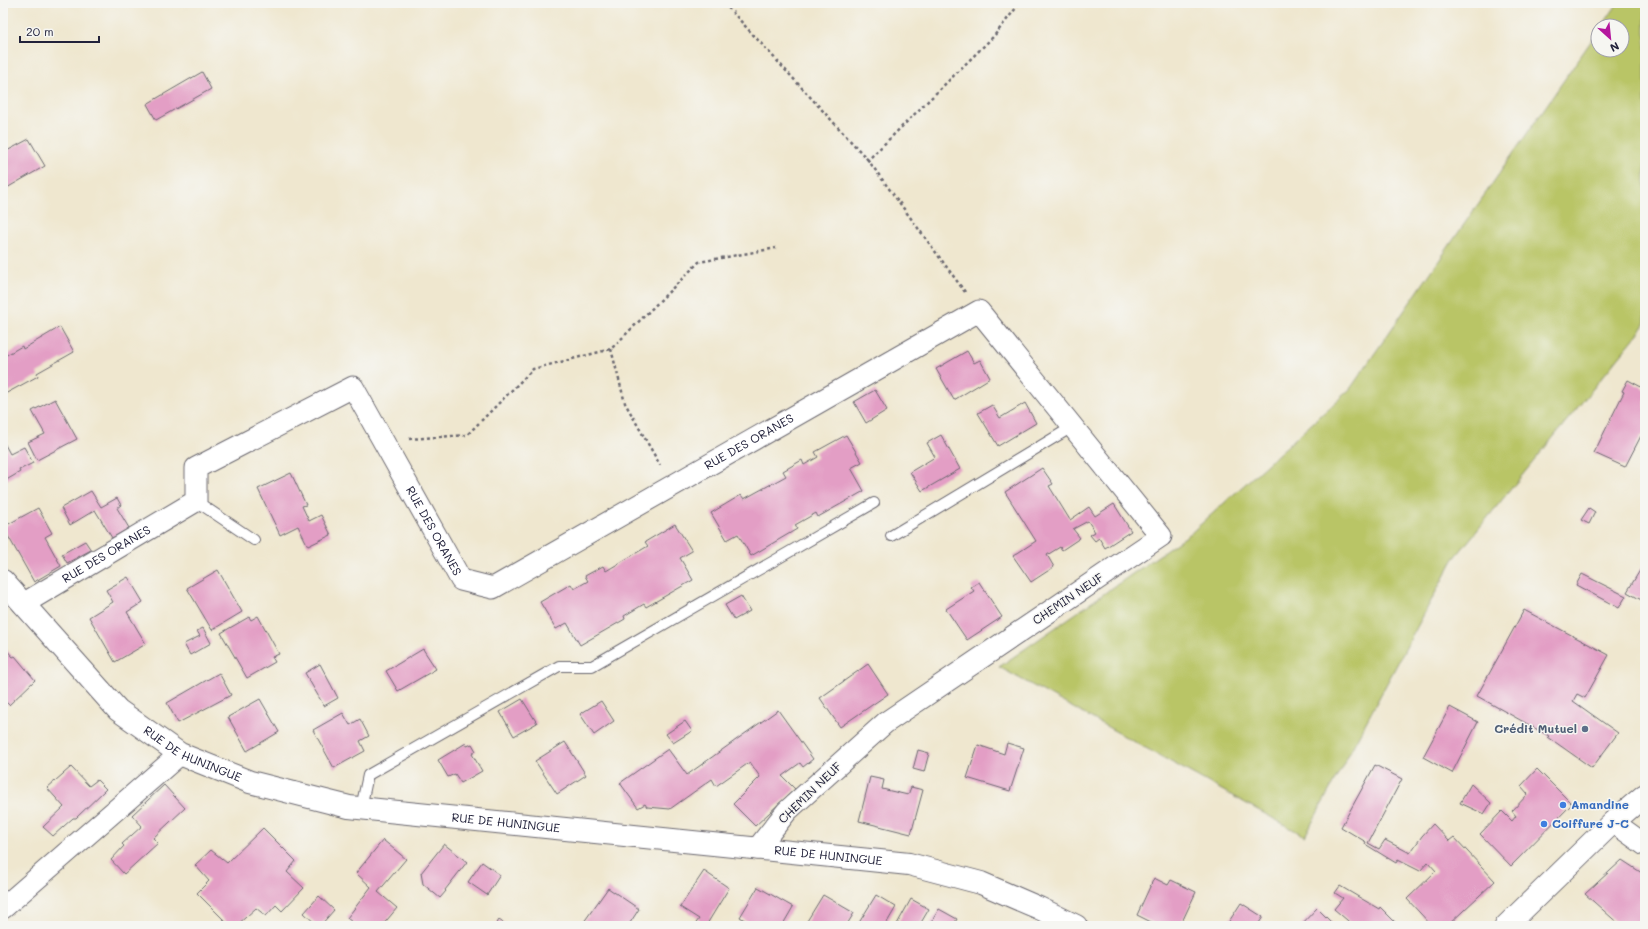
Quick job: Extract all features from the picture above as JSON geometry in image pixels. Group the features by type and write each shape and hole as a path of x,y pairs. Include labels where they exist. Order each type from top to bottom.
{"main road":[{"name":"RUE DE HUNINGUE","path":"3,582 118,710 180,754 250,782 349,807 910,864 980,883 1039,908 1076,926"},
{"path":"1506,926 1613,822 1645,795"}],"street":[{"name":"CHEMIN NEUF","path":"757,849 787,811 885,723 1161,536 979,311"},
{"name":"RUE DES ORANES","path":"23,604 196,501 196,468 353,387 460,580 493,588 979,311"},
{"path":"3,908 180,754"},
{"path":"1613,822 1645,845"}],"lane":[{"path":"891,536 1072,427"},
{"path":"196,501 254,540"},
{"path":"361,808 368,775 558,666 592,666 874,503"}],"path":[{"path":"724,3 868,160 979,311"},
{"path":"868,160 994,36 1020,3"},
{"path":"382,440 467,435 533,368 611,349 699,262 776,248"},
{"path":"611,349 625,403 672,486"}],"green space":[{"path":"1618,3 1645,3 1645,325 1453,560 1305,836 999,667 1191,533 1350,389 1590,43 1590,58 1630,58 1630,18 1608,18"}],"building":[{"path":"202,72 211,89 156,120 147,104"},
{"path":"29,139 45,166 5,189 3,185 3,153"},
{"path":"60,327 74,352 37,373 38,376 3,395 3,357 22,346 23,349"},
{"path":"967,351 974,363 980,360 990,378 954,400 936,369"},
{"path":"1628,380 1645,389 1645,435 1641,436 1625,467 1594,453 1624,392 1622,391"},
{"path":"875,390 887,410 866,423 854,402"},
{"path":"55,399 77,439 37,460 28,442 45,434 32,411"},
{"path":"1025,403 1036,423 998,446 978,413 992,405 1000,418"},
{"path":"846,435 862,462 851,468 864,491 818,517 816,513 795,525 797,529 751,556 738,534 727,540 711,513 741,495 744,499 786,476 783,471 802,460 804,465 818,457 815,452"},
{"path":"941,435 960,469 922,491 910,472 935,457 927,443"},
{"path":"3,441 10,454 24,447 33,463 19,470 20,472 3,482"},
{"path":"1042,468 1053,484 1049,486 1070,520 1089,507 1095,516 1114,504 1131,531 1105,548 1099,538 1095,541 1090,535 1095,532 1088,521 1073,529 1080,538 1062,550 1060,547 1047,555 1054,567 1031,582 1013,556 1036,541 1005,492"},
{"path":"291,473 306,505 302,506 309,521 321,515 331,535 308,546 298,526 280,535 258,489"},
{"path":"91,491 101,507 117,498 121,505 117,508 129,528 112,538 95,510 70,525 61,508"},
{"path":"38,508 52,533 45,537 61,566 34,582 3,527"},
{"path":"1589,508 1595,512 1589,524 1581,520"},
{"path":"675,524 692,551 680,558 693,580 646,607 644,604 624,616 625,619 580,645 567,623 556,629 540,602 571,584 574,589 588,581 585,576 603,566 606,571 648,546 645,542"},
{"path":"85,541 91,550 67,563 62,554"},
{"path":"1645,562 1645,602 1627,592"},
{"path":"218,570 242,612 212,630 187,588"},
{"path":"1582,574 1626,596 1619,608 1576,585"},
{"path":"128,577 143,602 127,612 146,644 115,662 89,617 113,602 106,590"},
{"path":"979,582 1002,617 967,640 946,609 974,591 971,587"},
{"path":"741,596 750,611 734,620 725,605"},
{"path":"1524,610 1609,655 1585,698 1577,694 1573,701 1618,733 1592,768 1548,737 1549,736 1477,696"},
{"path":"258,616 279,654 272,657 275,662 247,678 221,633 249,617 251,620"},
{"path":"203,628 211,643 190,655 184,644 200,636 197,631"},
{"path":"3,646 13,657 15,656 35,680 9,705 3,699"},
{"path":"423,649 436,669 398,691 386,671"},
{"path":"320,664 338,698 324,706 305,673"},
{"path":"868,664 888,694 840,727 820,698"},
{"path":"219,673 231,695 178,723 167,703"},
{"path":"260,699 279,732 247,751 228,717"},
{"path":"522,699 537,723 514,736 500,712"},
{"path":"601,701 614,721 594,735 580,714"},
{"path":"1450,707 1478,722 1452,773 1423,757"},
{"path":"778,710 813,759 803,767 800,763 782,776 795,789 755,826 733,804 760,777 750,762 716,786 712,779 670,809 647,807 645,804 638,808 620,783 668,749 687,775"},
{"path":"343,713 350,725 360,719 369,736 360,741 365,751 334,768 313,730"},
{"path":"685,721 692,731 673,743 666,734"},
{"path":"565,742 586,775 557,794 535,761"},
{"path":"466,743 467,746 472,744 476,751 472,754 482,771 461,783 455,774 448,777 438,760"},
{"path":"1007,743 1024,748 1010,791 967,778 978,745 1004,754"},
{"path":"918,750 929,753 924,772 913,769"},
{"path":"1375,765 1402,779 1368,843 1379,849 1385,840 1410,853 1433,824 1449,841 1454,837 1495,881 1447,926 1432,926 1407,899 1436,871 1428,862 1420,871 1398,860 1396,863 1341,827"},
{"path":"71,767 89,786 97,780 106,789 76,818 73,818 53,836 43,827 64,807 47,788"},
{"path":"1537,769 1572,804 1511,866 1480,834 1502,811 1512,821 1516,816 1512,811 1528,794 1521,786"},
{"path":"870,777 884,780 882,789 908,795 911,787 923,790 911,834 859,821"},
{"path":"1471,784 1491,803 1484,814 1460,803"},
{"path":"164,785 185,808 153,838 158,843 124,874 111,860 124,846 122,844 142,826 132,815"},
{"path":"263,828 296,861 287,872 304,888 282,911 276,905 266,916 256,908 236,926 230,926 197,893 209,881 195,865 211,850 227,863"},
{"path":"383,840 406,859 378,892 397,908 382,926 357,926 347,918 371,887 356,873"},
{"path":"444,844 467,862 440,898 423,884 421,873"},
{"path":"1622,860 1645,875 1645,926 1621,926 1585,894"},
{"path":"482,862 500,875 487,895 468,882"},
{"path":"704,871 729,888 707,924 710,926 694,926 699,919 680,907"},
{"path":"1154,878 1168,885 1171,880 1196,892 1180,926 1159,926 1137,915"},
{"path":"1340,886 1379,909 1380,907 1398,925 1354,926 1334,909 1343,898 1335,893"},
{"path":"758,887 793,907 782,926 751,926 752,925 740,917"},
{"path":"608,888 639,909 628,926 581,926"},
{"path":"823,895 854,913 846,926 804,926"},
{"path":"876,895 896,907 885,926 857,926"},
{"path":"319,896 334,910 320,926 318,926 304,913"},
{"path":"911,899 929,909 919,926 896,926"},
{"path":"1241,903 1263,917 1257,926 1226,926"},
{"path":"1317,908 1335,926 1300,926"},
{"path":"939,909 957,919 953,926 929,926"},
{"path":"499,920 508,926 495,926"},
{"path":"979,921 988,926 976,926"}],"place":[{"name":"Crédit Mutuel","path":"1585,729"},
{"name":"Amandine","path":"1563,805"},
{"name":"Coiffure J-C","path":"1544,824"}]}
